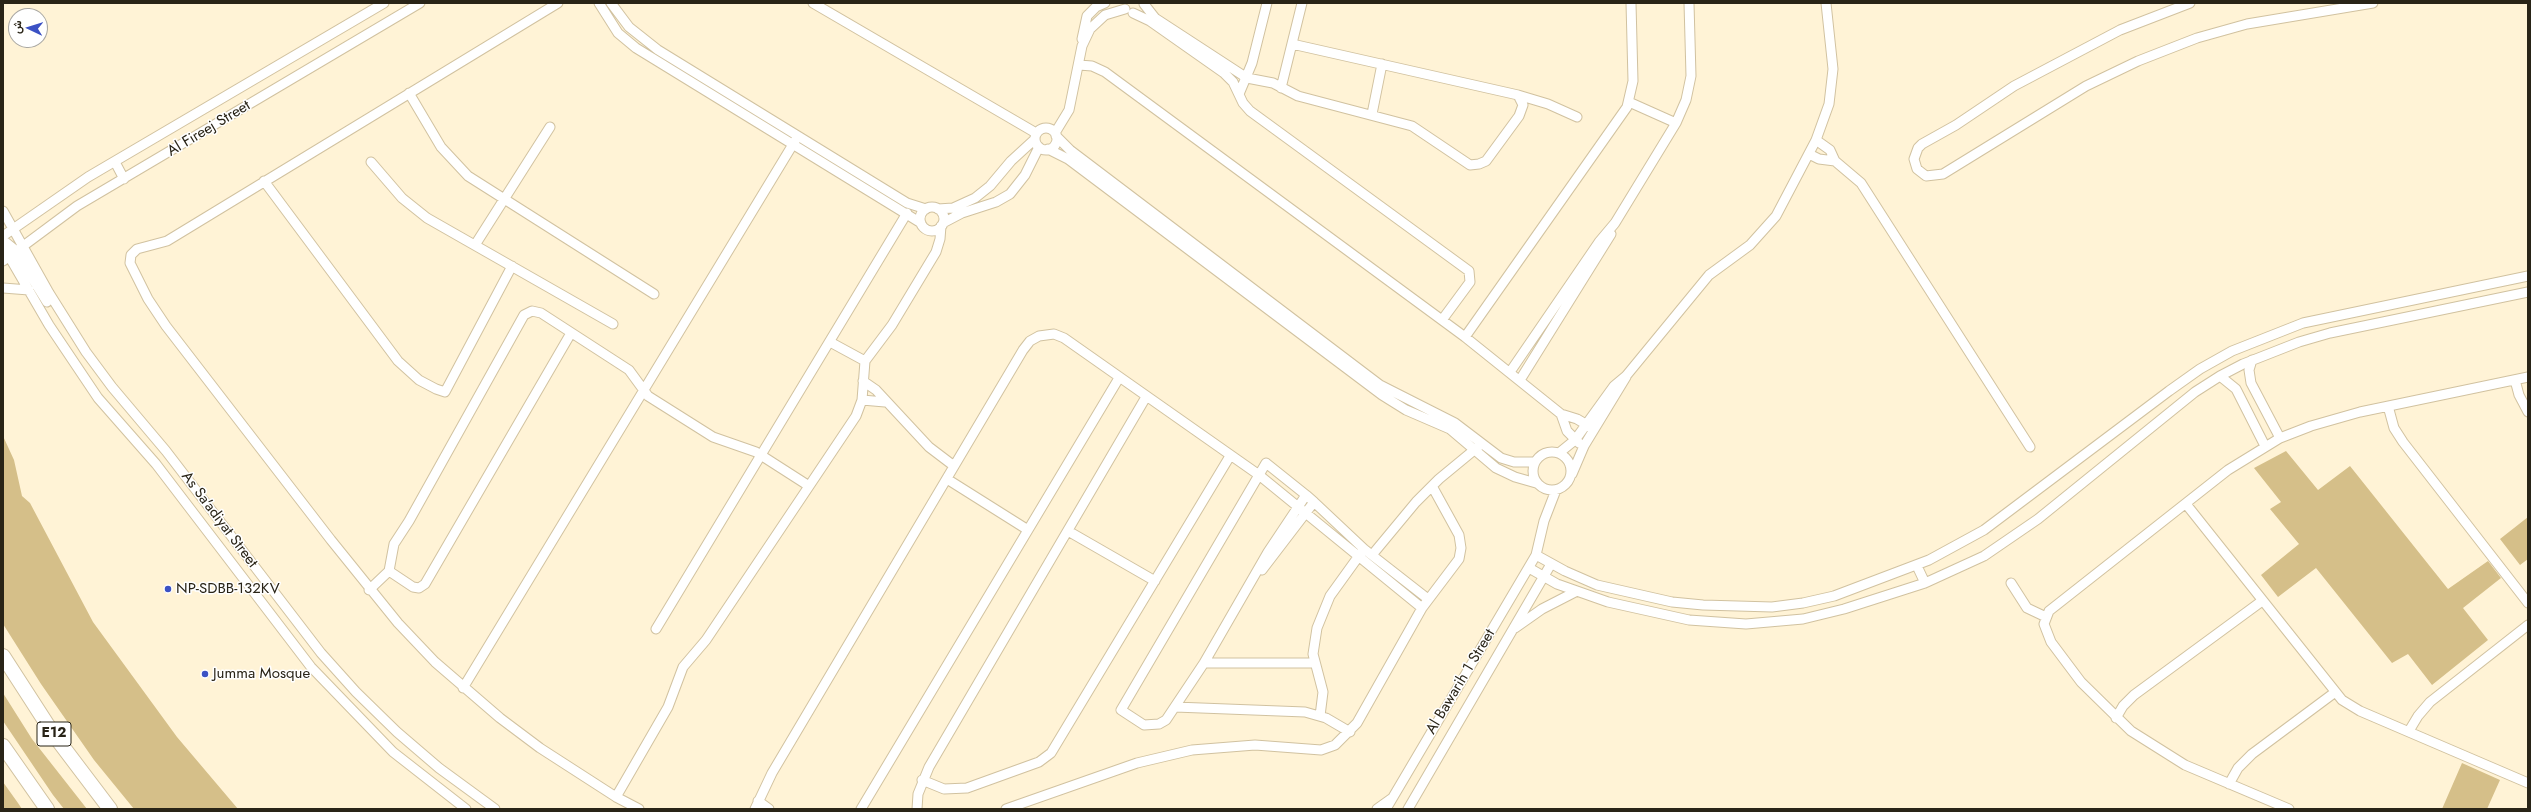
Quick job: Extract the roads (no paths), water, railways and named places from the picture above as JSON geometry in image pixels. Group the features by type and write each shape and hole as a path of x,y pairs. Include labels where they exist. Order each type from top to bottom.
{"highway":[{"name":"E12","path":"3,656 54,735 110,809"},
{"path":"3,746 46,809"}],"street":[{"name":"Al Fireej Street","path":"5,242 13,229 65,192 384,3"},
{"name":"Al Fireej Street","path":"13,254 77,206 124,180 420,3"},
{"path":"558,3 264,180 167,241 137,249 131,255 130,263 148,299 166,326 369,590 403,629 463,688 540,748 616,797 639,809"},
{"path":"599,3 618,33 652,59 907,203 926,209 958,206 983,192 1044,128 1050,129 1070,150 1219,268 1397,405 1450,429 1478,446 1507,460 1535,462"},
{"path":"611,3 629,27 658,50 796,140"},
{"path":"813,3 1036,136 1044,148 1068,159 1219,268"},
{"path":"836,164 930,230 942,225 962,213 996,202 1010,194 1044,148 1056,143 1056,134 1070,110 1087,16 1096,7 1105,3"},
{"path":"1239,94 1247,78 1266,3"},
{"path":"1281,88 1302,3"},
{"path":"1465,337 1629,102 1633,82 1631,3"},
{"path":"1520,380 1560,318 1589,264 1676,123 1686,100 1690,76 1689,3"},
{"path":"1559,453 1590,427 1617,395 1626,376 1709,275 1750,245 1776,216 1816,140 1827,115 1833,81 1826,3"},
{"path":"2190,3 2120,30 2014,86 1956,126 1922,144 1914,158 1917,170 1926,176 1942,174 2086,86 2138,61 2197,38 2253,22 2373,3"},
{"path":"1081,52 1087,35 1094,23 1105,15 1127,8 1139,12 1144,4 1155,18 1247,78 1281,88 1298,96 1372,114 1412,126 1466,163 1479,164 1486,161 1521,112 1523,105 1518,95"},
{"path":"1127,8 1150,21 1224,74 1233,82 1250,111 1469,271 1470,282 1442,320"},
{"path":"1292,44 1518,95 1548,104 1577,117"},
{"path":"652,59 658,50"},
{"path":"1372,114 1382,64"},
{"path":"1078,65 1092,66 1105,72 1465,337 1561,414 1590,427"},
{"path":"409,93 449,157 468,176 654,294"},
{"path":"1629,102 1676,123"},
{"path":"475,245 550,127"},
{"path":"463,688 642,390 796,140"},
{"path":"1816,140 1826,146 1835,161 1852,174 1866,190 2030,447"},
{"path":"1808,154 1819,159 1835,161"},
{"path":"114,162 124,180"},
{"path":"371,162 391,187 414,209 613,324"},
{"path":"264,180 398,361 419,380 436,389 445,392 512,266"},
{"path":"921,223 921,215 926,209"},
{"path":"616,797 668,707 683,667 706,640 852,423 862,400 865,361 892,325 936,252 940,240 943,215 938,209"},
{"name":"As Sa'adiyat Street","path":"3,211 13,229 13,254 29,290 71,360 98,398 156,464 311,667 353,713 393,752 466,809"},
{"path":"656,629 907,213"},
{"path":"5,242 13,254"},
{"name":"As Sa'adiyat Street","path":"5,242 64,318 112,387 166,451 321,653 356,692 397,732 438,768 495,809"},
{"path":"1510,372 1552,312 1589,264"},
{"path":"1536,555 1551,564 1597,585 1622,592 1672,602 1740,607 1804,603 1856,589 1917,566 1943,554 1994,524 2200,369 2232,351 2303,323 2528,276"},
{"path":"3,288 29,290"},
{"path":"1529,568 1543,577 1577,591 1608,602 1661,615 1718,623 1746,624 1802,619 1824,614 1925,583 1967,564 2011,539 2180,404 2220,376 2252,360 2299,342 2336,332 2528,292"},
{"path":"369,590 389,571 394,544 409,521 524,315 532,311 538,312 629,370 636,378 642,390 648,396 713,436 761,455 809,486"},
{"path":"1552,312 1560,318"},
{"path":"389,571 413,587 419,588 425,584 571,333"},
{"path":"769,809 756,805 772,774 1023,350 1034,338 1049,334 1059,335 1259,475 1357,557 1422,608"},
{"path":"830,342 865,361"},
{"path":"2252,360 2250,379 2280,438"},
{"path":"2220,376 2236,389 2265,446"},
{"path":"2289,809 2175,760 2148,743 2116,718 2081,682 2051,642 2045,630 2046,617 2054,605 2228,470 2280,438 2335,418 2528,377"},
{"path":"861,809 1119,378"},
{"path":"2515,380 2518,395 2528,412"},
{"path":"863,382 876,390 885,402 929,447 954,466"},
{"path":"917,809 922,780 1146,397"},
{"path":"862,400 885,402"},
{"path":"2388,406 2394,428 2403,442 2528,602"},
{"path":"2249,414 2257,412 2264,407"},
{"path":"1561,414 1564,426 1575,440 1584,446"},
{"path":"1478,446 1501,470 1515,477 1536,483 1545,489 1556,490 1566,485 1571,476 1584,446 1590,427"},
{"path":"1372,555 1400,519 1432,486 1478,446"},
{"path":"1536,483 1533,472 1535,462 1548,452 1559,453 1570,464 1571,476"},
{"path":"922,780 936,787 960,790 1039,762 1048,757 1057,745 1230,456"},
{"path":"1306,495 1268,552 1258,573 1204,663 1175,707 1163,722 1149,726 1139,723 1121,710 1266,463 1306,495 1314,502 1364,549 1428,599"},
{"path":"947,479 1028,530"},
{"path":"1006,809 1137,763 1192,750 1255,745 1321,750 1335,745 1350,732 1422,608 1457,564 1461,548 1457,530 1432,486"},
{"name":"Al Bawarih 1 Street","path":"1386,809 1536,555 1544,521 1556,490"},
{"path":"1258,573 1270,561 1314,502"},
{"path":"2186,504 2334,693 2351,707 2528,783"},
{"path":"1068,531 1155,581"},
{"path":"1320,716 1323,692 1315,663 1314,645 1322,611 1334,589 1364,549"},
{"name":"Al Bawarih 1 Street","path":"1408,809 1551,564"},
{"path":"1917,566 1925,583"},
{"path":"2011,583 2027,608 2046,617"},
{"path":"1511,632 1542,609 1577,591"},
{"path":"2116,718 2128,700 2140,690 2262,601"},
{"path":"2409,731 2418,716 2430,702 2528,625"},
{"path":"1204,663 1315,663"},
{"path":"2228,784 2238,768 2252,754 2334,693"},
{"path":"1175,707 1305,712 1320,716 1350,732"},
{"path":"1377,809 1393,797"}],"place":[{"name":"NP-SDBB-132KV","path":"168,589"},
{"name":"Jumma Mosque","path":"205,674"}]}
